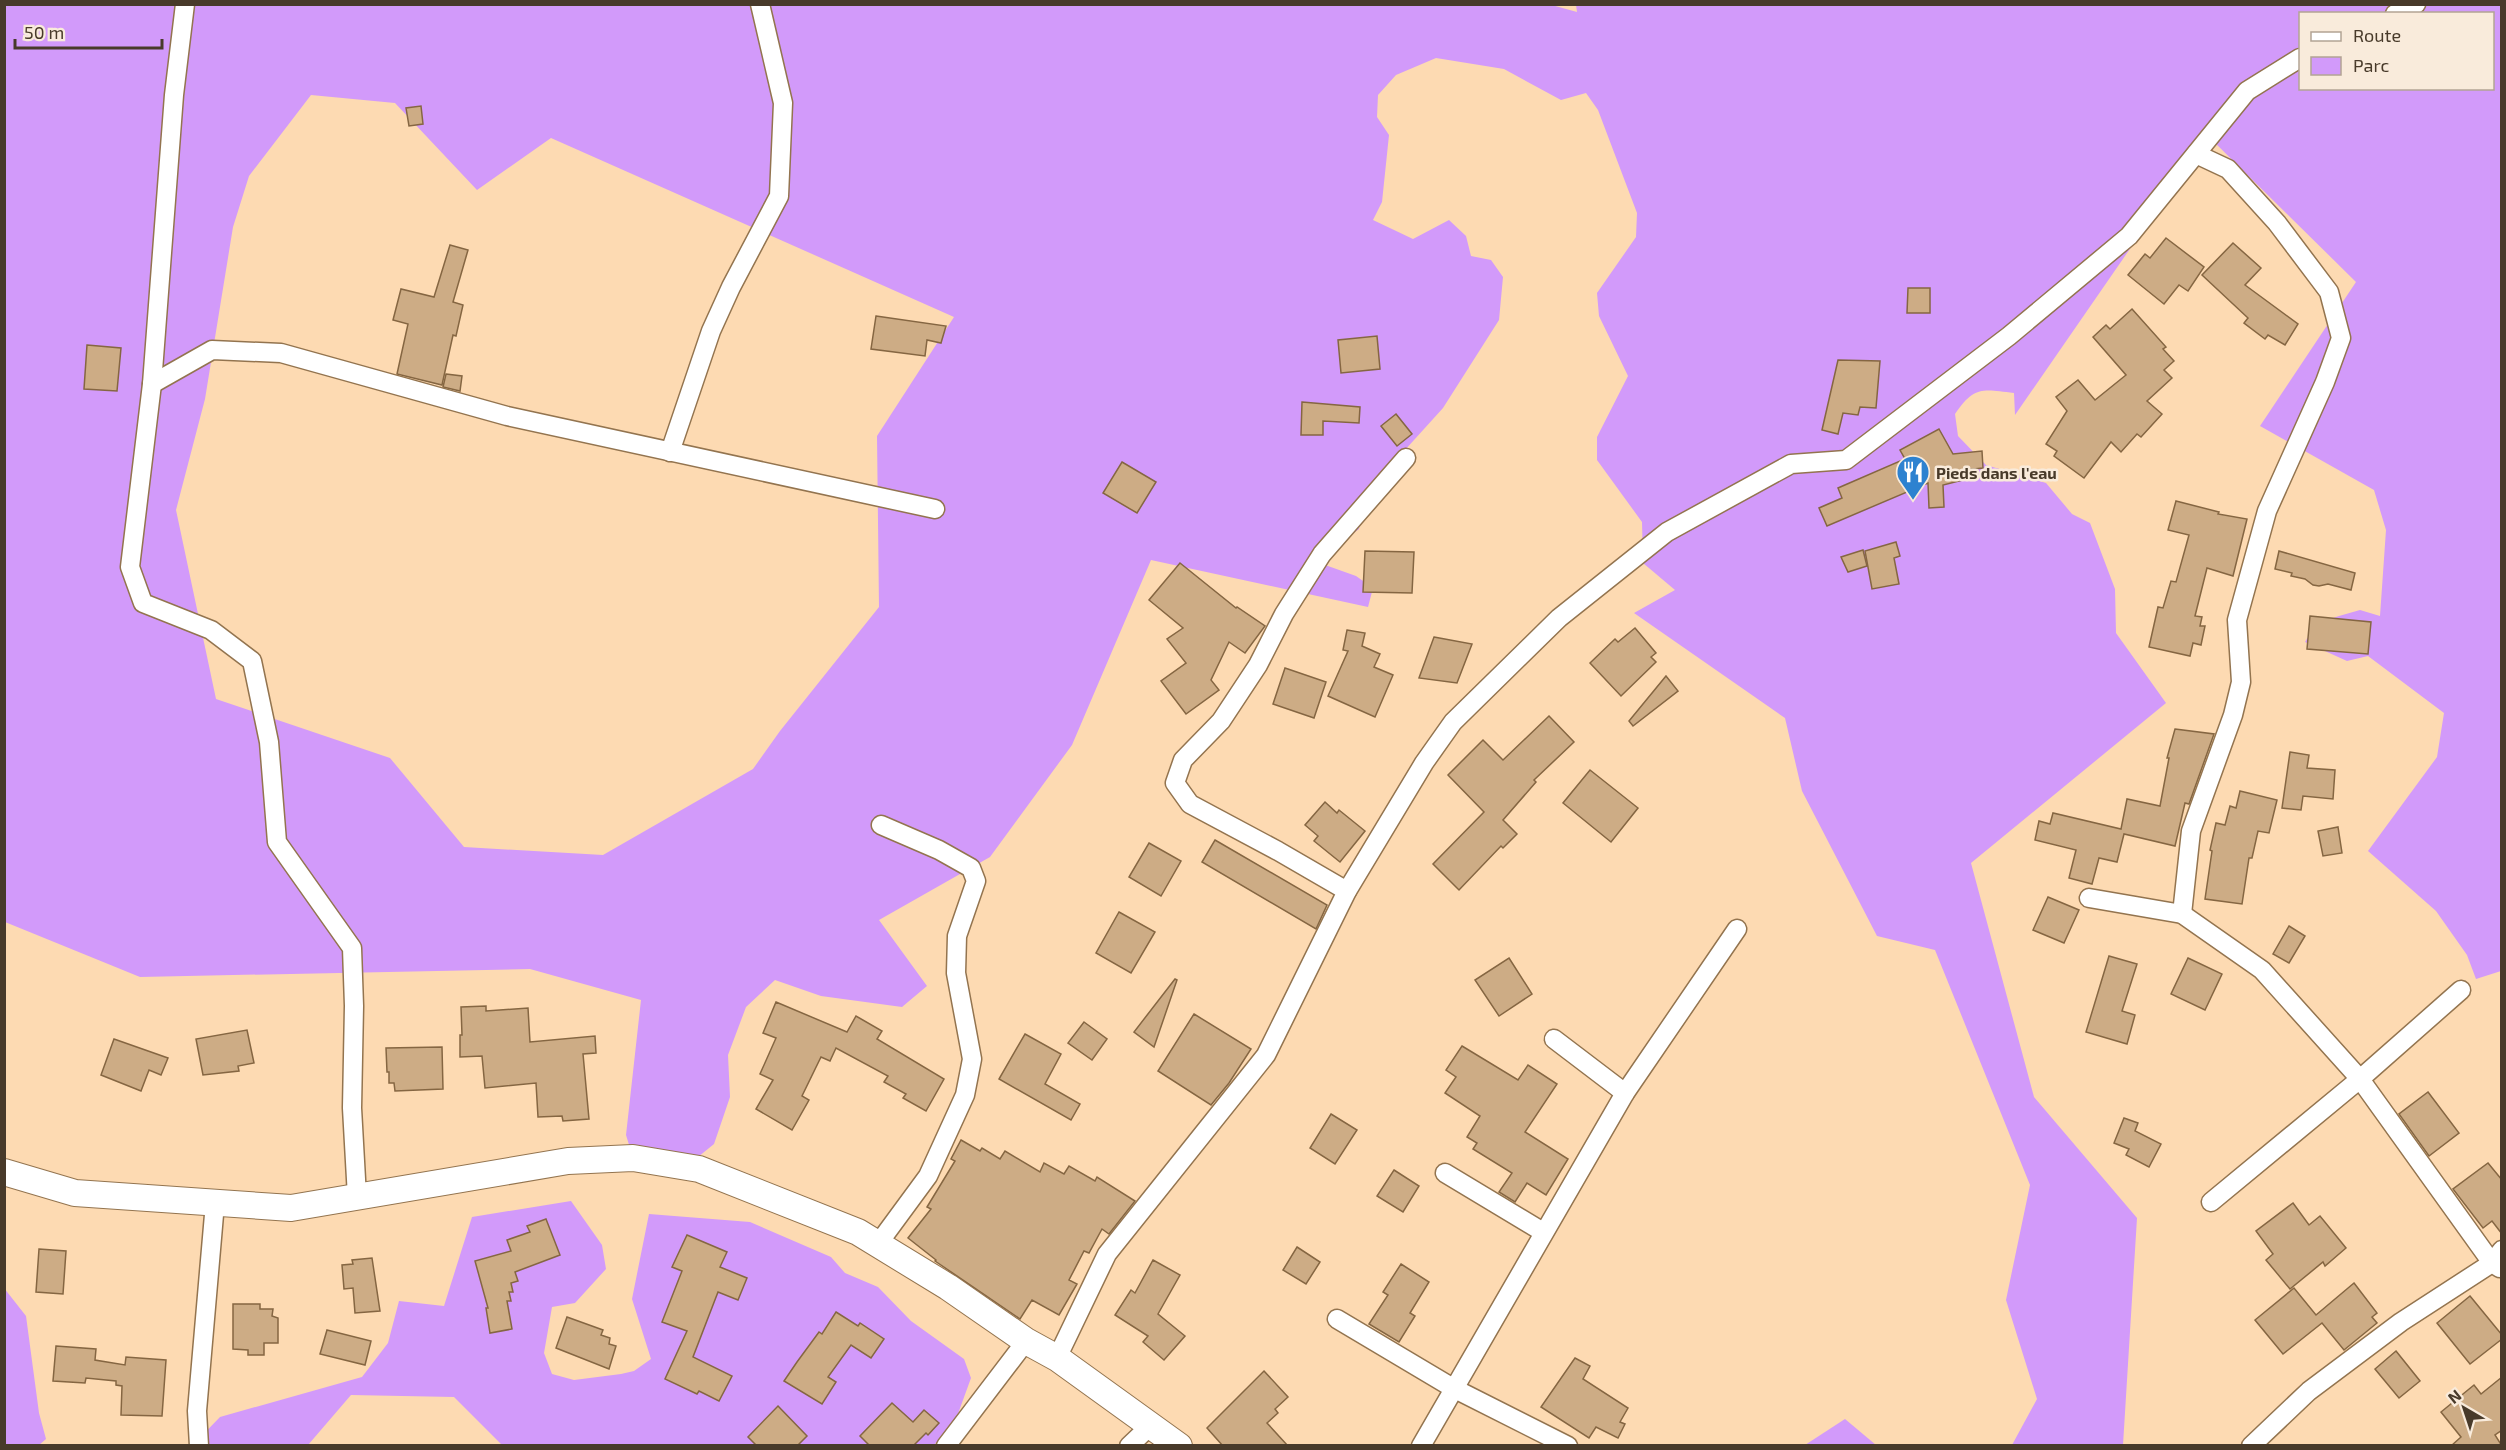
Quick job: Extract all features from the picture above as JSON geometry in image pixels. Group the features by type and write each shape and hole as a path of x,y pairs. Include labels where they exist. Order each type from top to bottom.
{"main road":[{"path":"4,1172 75,1193 291,1208 568,1161 633,1158 699,1169 858,1232 948,1287 1026,1341 1057,1358 1179,1446"}],"street":[{"path":"185,4 174,94 152,384 130,567 143,603 211,630 252,661 269,742 277,842 352,948 354,1006 352,1108 357,1197"},
{"path":"670,452 711,331 731,287 779,196 783,103 760,4"},
{"path":"2400,12 2416,4"},
{"path":"1057,1358 1107,1254 1266,1056 1347,891 1424,763 1453,722 1559,618 1667,532 1791,464 1846,460 2009,336 2129,236 2247,91 2299,59"},
{"path":"2182,914 2192,831 2233,715 2241,682 2237,620 2264,522 2325,382 2341,338 2329,292 2277,223 2228,169 2196,154"},
{"path":"152,384 212,351 280,353 507,416 935,509"},
{"path":"1347,891 1190,804 1175,783 1183,760 1221,721 1258,665 1284,614 1322,554 1406,458"},
{"path":"878,1244 928,1176 965,1095 972,1059 956,973 957,936 976,881 971,868 939,850 881,825"},
{"path":"2089,898 2182,914 2262,970 2360,1080 2498,1260 2401,1322 2309,1391 2251,1446"},
{"path":"1421,1446 1625,1093 1737,928"},
{"path":"2211,1202 2360,1080 2461,990"},
{"path":"1554,1039 1625,1093"},
{"path":"1445,1173 1543,1232"},
{"path":"199,1446 197,1411 214,1203"},
{"path":"1337,1319 1453,1388 1568,1446"},
{"path":"946,1446 1026,1341"},
{"path":"1129,1446 1150,1426"}],"green space":[{"path":"1548,4 1577,12 1576,5 2501,5 2501,971 2476,979 2467,955 2436,911 2368,851 2437,757 2444,713 2368,656 2347,661 2305,642 2316,624 2339,616 2360,610 2380,616 2386,530 2374,490 2260,426 2356,282 2208,136 2015,415 2014,393 1994,391 1974,394 1955,414 1958,436 1986,465 2046,483 2072,514 2090,523 2115,589 2116,633 2166,703 1971,863 2034,1097 2137,1218 2123,1445 2012,1445 2037,1399 2006,1300 2030,1185 1935,950 1877,936 1802,791 1785,718 1634,613 1675,590 1643,563 1642,522 1597,460 1597,437 1628,376 1599,316 1597,293 1636,237 1637,213 1598,110 1586,93 1561,100 1504,69 1436,58 1396,75 1378,95 1377,117 1389,135 1382,202 1373,220 1413,239 1449,220 1466,236 1471,256 1491,260 1503,277 1499,320 1443,408 1366,493 1359,529 1314,561 1356,576 1373,588 1368,607 1151,560 1072,745 990,857 879,920 927,986 902,1007 821,996 775,980 746,1007 728,1055 730,1097 714,1144 698,1157 630,1148 626,1135 641,1000 530,969 140,977 5,922 4,5","holes":["311,95 395,103 477,190 551,138 954,317 877,436 879,607 780,731 753,769 603,855 464,847 390,758 216,699 176,510 205,399 233,227 249,176"]},
{"path":"571,1201 602,1245 606,1269 575,1303 552,1307 544,1353 552,1374 574,1380 621,1374 634,1371 651,1359 632,1299 649,1214 750,1222 831,1257 845,1273 878,1287 911,1321 964,1359 971,1378 955,1422 934,1445 502,1445 454,1397 351,1395 308,1445 192,1446 220,1417 362,1377 388,1343 399,1301 444,1306 472,1217"},
{"path":"4,1288 26,1316 39,1413 46,1439 39,1445 5,1445"},
{"path":"1845,1419 1876,1445 1805,1445"}],"building":[{"path":"421,106 423,124 409,126 406,108"},
{"path":"2166,238 2204,267 2188,291 2179,285 2164,304 2128,275 2145,254 2150,258"},
{"path":"2233,243 2261,268 2245,285 2298,324 2285,345 2268,335 2265,339 2244,323 2248,318 2202,275"},
{"path":"450,245 468,250 453,302 463,305 456,336 453,335 442,385 397,374 408,324 393,320 401,289 434,297"},
{"path":"1908,288 1930,288 1930,313 1907,313"},
{"path":"2132,309 2166,347 2163,349 2174,361 2164,370 2172,378 2147,401 2162,414 2141,437 2137,434 2121,452 2111,442 2084,478 2054,456 2057,451 2046,444 2067,411 2056,397 2078,380 2095,400 2126,375 2093,337 2106,325 2110,329"},
{"path":"876,316 946,326 941,343 927,340 925,356 871,349"},
{"path":"1377,336 1380,369 1341,373 1338,340"},
{"path":"87,345 121,348 117,391 84,389"},
{"path":"1838,360 1880,361 1876,408 1860,407 1858,415 1843,413 1838,434 1822,430"},
{"path":"446,374 462,376 460,391 443,387"},
{"path":"1302,402 1360,407 1359,423 1323,421 1323,435 1301,435"},
{"path":"1396,414 1412,434 1397,446 1381,426"},
{"path":"1939,429 1953,454 1982,451 1983,468 1965,470 1967,479 1943,485 1944,507 1929,508 1928,483 1827,526 1819,508 1842,498 1838,488 1905,459 1900,450"},
{"path":"1122,462 1156,482 1137,513 1103,493"},
{"path":"2176,501 2219,512 2218,514 2247,519 2233,576 2207,568 2195,616 2202,617 2200,626 2205,626 2201,645 2193,643 2190,656 2149,647 2158,607 2163,608 2171,581 2176,582 2189,535 2168,530"},
{"path":"1896,542 1900,556 1894,558 1899,584 1872,589 1865,551"},
{"path":"1863,550 1867,566 1848,572 1841,557"},
{"path":"1365,551 1414,552 1412,593 1363,592"},
{"path":"2279,551 2355,573 2351,590 2328,584 2313,585 2305,579 2291,576 2292,573 2275,569"},
{"path":"1180,563 1236,608 1265,626 1245,653 1229,642 1211,680 1219,690 1186,714 1161,681 1186,663 1167,639 1183,628 1149,600"},
{"path":"2310,616 2371,622 2368,654 2307,649"},
{"path":"1635,628 1656,653 1651,657 1656,662 1621,696 1590,663 1615,639 1618,642"},
{"path":"1347,630 1365,633 1362,646 1380,654 1374,667 1393,675 1375,717 1328,696 1348,651 1343,650"},
{"path":"1434,637 1472,644 1457,683 1419,678"},
{"path":"1285,668 1326,682 1314,718 1273,704"},
{"path":"1666,676 1678,691 1633,726 1629,721"},
{"path":"1549,716 1574,742 1534,780 1536,782 1503,820 1517,834 1503,848 1501,846 1459,890 1433,864 1484,812 1448,775 1483,740 1503,760"},
{"path":"2175,729 2214,734 2189,804 2185,803 2175,846 2124,834 2117,862 2099,858 2092,884 2069,878 2076,850 2035,840 2039,821 2050,824 2053,813 2121,829 2127,799 2160,806 2169,758 2167,758"},
{"path":"2290,752 2309,755 2307,768 2335,770 2333,799 2303,796 2301,810 2282,808"},
{"path":"1590,770 1638,808 1611,842 1563,803"},
{"path":"2240,791 2277,800 2269,833 2258,831 2252,858 2249,858 2242,904 2205,899 2212,851 2210,850 2216,823 2225,825 2230,806 2236,808"},
{"path":"1325,802 1337,813 1339,810 1365,831 1340,862 1314,841 1318,836 1305,825"},
{"path":"2338,827 2342,853 2323,856 2318,831"},
{"path":"1215,840 1327,905 1316,929 1202,862"},
{"path":"1149,843 1181,861 1161,896 1129,877"},
{"path":"2048,897 2079,910 2064,943 2033,930"},
{"path":"1119,912 1155,932 1131,973 1096,953"},
{"path":"2289,926 2305,936 2289,963 2273,954"},
{"path":"2109,956 2137,964 2122,1011 2135,1015 2127,1044 2086,1032"},
{"path":"1509,958 1532,994 1499,1016 1475,980"},
{"path":"2188,958 2222,974 2205,1010 2171,994"},
{"path":"1175,979 1177,980 1154,1047 1134,1032"},
{"path":"776,1002 847,1032 856,1016 882,1031 877,1039 944,1079 926,1111 903,1098 906,1094 884,1082 888,1076 836,1048 830,1061 821,1057 802,1096 809,1100 792,1130 756,1109 773,1080 760,1074 776,1038 763,1033"},
{"path":"486,1006 486,1011 528,1008 530,1042 595,1036 596,1053 583,1054 589,1119 563,1121 562,1116 538,1117 536,1083 485,1088 482,1056 460,1057 460,1035 462,1035 461,1007"},
{"path":"1194,1014 1251,1049 1229,1083 1211,1105 1158,1071"},
{"path":"1084,1022 1107,1039 1092,1060 1068,1043"},
{"path":"247,1030 254,1063 238,1066 239,1071 203,1075 196,1039"},
{"path":"1025,1034 1061,1054 1045,1084 1080,1104 1071,1120 999,1079"},
{"path":"114,1039 168,1058 161,1075 149,1070 141,1091 101,1075"},
{"path":"1462,1046 1518,1080 1528,1065 1557,1084 1525,1132 1568,1159 1546,1195 1527,1183 1515,1202 1499,1192 1512,1173 1473,1149 1477,1143 1467,1137 1480,1116 1445,1093 1456,1077 1446,1070"},
{"path":"442,1047 443,1089 395,1091 394,1083 389,1083 386,1048"},
{"path":"2428,1092 2459,1133 2429,1156 2399,1114"},
{"path":"1331,1114 1357,1130 1335,1164 1310,1148"},
{"path":"2124,1118 2138,1123 2135,1131 2161,1144 2149,1167 2126,1155 2129,1149 2114,1143"},
{"path":"961,1140 980,1151 982,1148 1000,1159 1005,1151 1040,1172 1044,1163 1064,1174 1069,1166 1095,1181 1097,1177 1135,1201 1109,1234 1102,1229 1089,1253 1084,1251 1069,1280 1077,1284 1059,1315 1032,1300 1020,1319 935,1261 908,1238 931,1209 927,1207 955,1161 951,1159"},
{"path":"2488,1163 2502,1180 2502,1234 2492,1221 2483,1228 2453,1189"},
{"path":"1394,1170 1419,1186 1403,1212 1377,1196"},
{"path":"2293,1203 2309,1225 2320,1216 2346,1248 2325,1266 2323,1262 2290,1289 2266,1260 2273,1254 2256,1231"},
{"path":"546,1219 560,1255 515,1272 518,1281 511,1283 513,1292 509,1292 511,1301 507,1301 512,1329 490,1333 486,1308 488,1308 475,1261 511,1251 507,1240 530,1232 527,1226"},
{"path":"687,1235 727,1252 720,1267 747,1278 738,1300 718,1292 693,1357 732,1376 719,1401 699,1391 697,1394 665,1379 687,1331 662,1322 682,1271 672,1267"},
{"path":"1297,1247 1320,1262 1306,1284 1283,1270"},
{"path":"39,1249 66,1251 63,1294 36,1292"},
{"path":"372,1258 380,1311 355,1313 353,1288 344,1289 342,1265 353,1264 352,1260"},
{"path":"1153,1260 1180,1275 1158,1314 1185,1336 1164,1360 1143,1342 1148,1336 1115,1315 1131,1290 1135,1293"},
{"path":"1401,1264 1429,1282 1410,1313 1415,1316 1399,1342 1369,1324 1388,1295 1383,1292"},
{"path":"2354,1283 2377,1313 2372,1317 2377,1323 2344,1350 2322,1323 2283,1354 2255,1320 2294,1288 2316,1315"},
{"path":"2470,1296 2502,1335 2502,1339 2470,1364 2437,1323"},
{"path":"233,1304 260,1304 260,1309 273,1309 272,1316 278,1318 278,1343 264,1343 264,1355 248,1355 248,1350 233,1349"},
{"path":"836,1312 858,1326 860,1323 884,1339 871,1358 851,1345 828,1377 836,1382 822,1404 784,1381 819,1332 822,1334"},
{"path":"567,1317 603,1330 601,1335 610,1338 609,1344 616,1346 609,1369 556,1348"},
{"path":"327,1330 371,1341 365,1365 320,1354"},
{"path":"56,1346 96,1349 95,1360 125,1365 126,1357 166,1360 162,1416 121,1415 122,1386 116,1385 116,1381 86,1378 85,1383 53,1381"},
{"path":"2396,1351 2420,1381 2399,1398 2375,1369"},
{"path":"1575,1358 1590,1366 1583,1379 1628,1408 1620,1422 1625,1424 1618,1438 1596,1427 1589,1438 1541,1407"},
{"path":"1264,1371 1288,1397 1275,1409 1278,1413 1267,1423 1288,1446 1223,1446 1207,1428"},
{"path":"2502,1377 2502,1430 2495,1435 2502,1446 2451,1446 2461,1437 2441,1412 2474,1385 2481,1394"},
{"path":"892,1403 913,1422 924,1410 939,1423 913,1446 870,1446 860,1436"},
{"path":"778,1406 807,1436 797,1446 757,1446 748,1437"}],"place":[{"name":"Pieds dans l'eau","path":"1913,501"}]}
